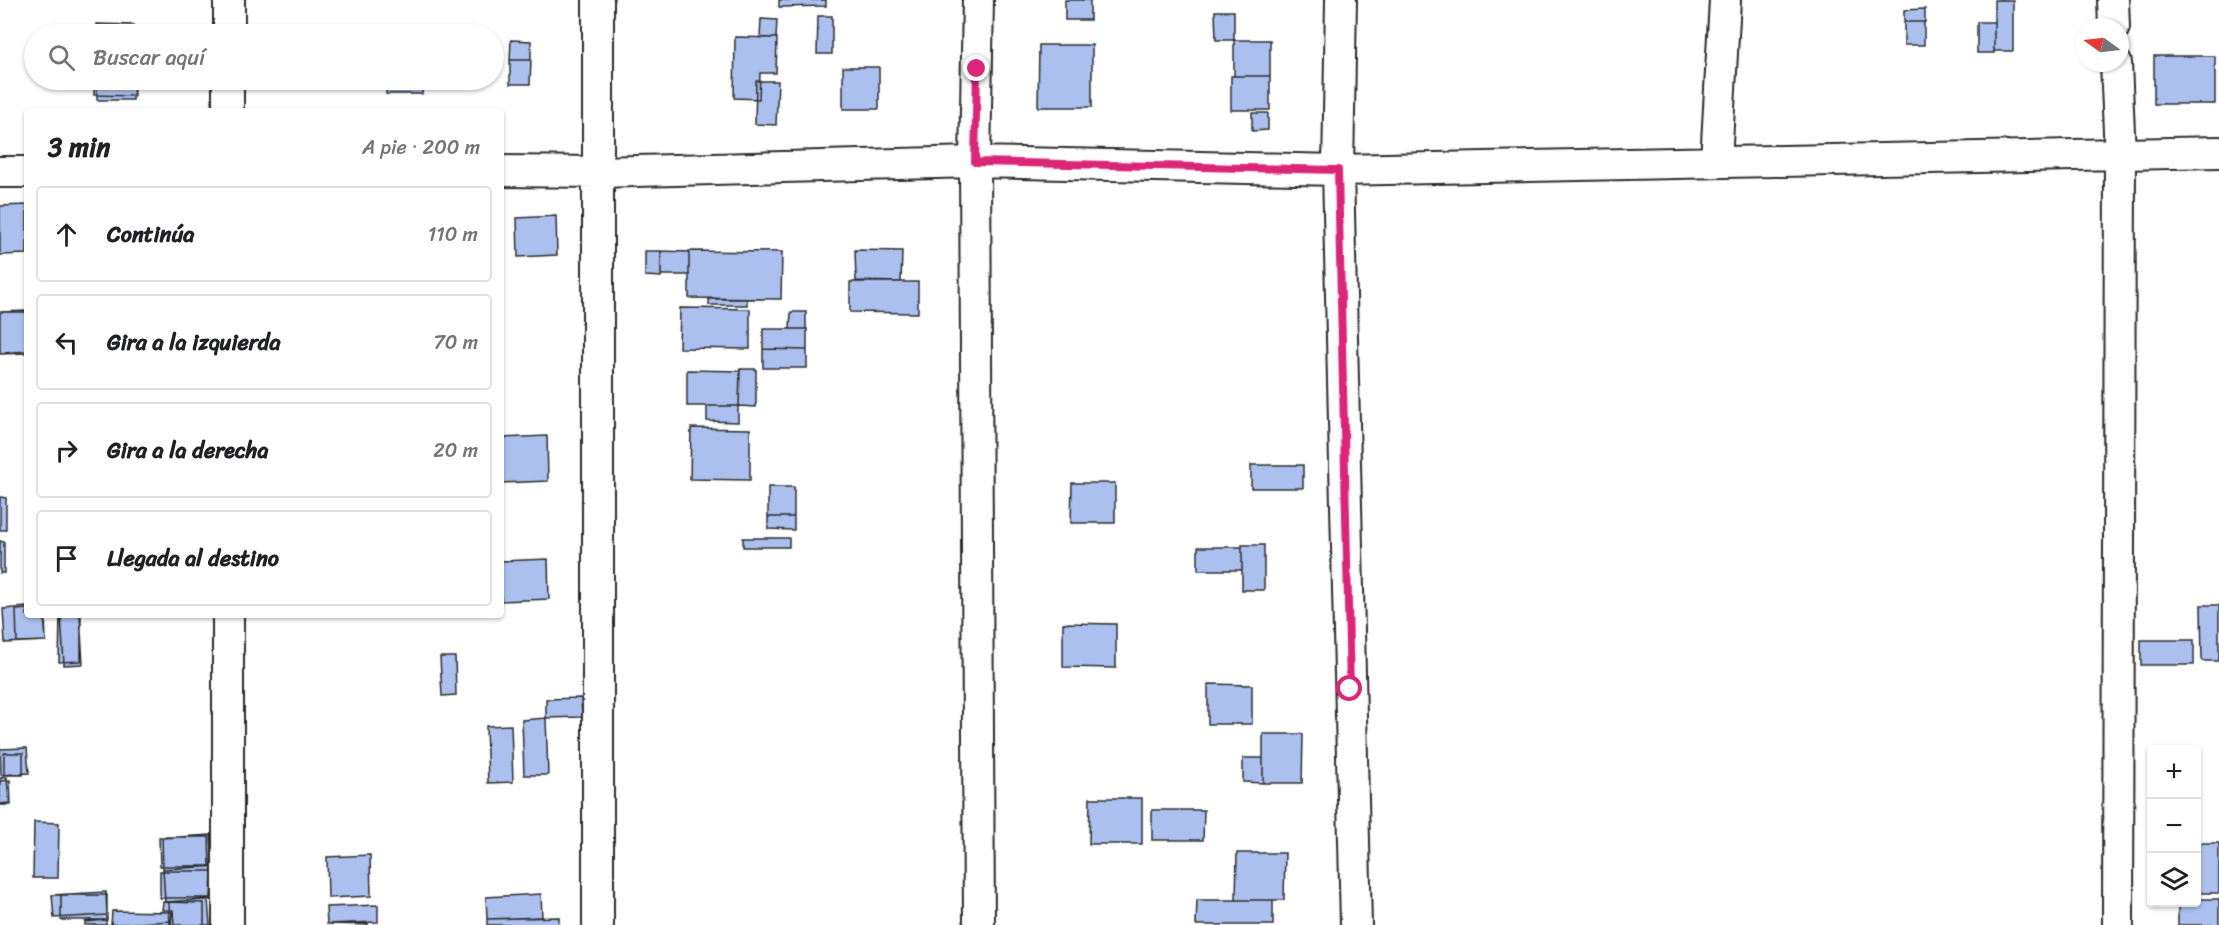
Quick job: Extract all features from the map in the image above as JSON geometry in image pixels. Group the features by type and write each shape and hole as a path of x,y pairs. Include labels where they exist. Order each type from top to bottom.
{"street":[{"path":"229,0 229,24"},
{"path":"598,0 598,925"},
{"path":"978,0 975,162 979,925"},
{"path":"1341,0 1338,170 1356,925"},
{"path":"1716,161 1725,0"},
{"path":"2113,0 2114,18"},
{"path":"2116,72 2120,154 2118,925"},
{"path":"228,90 228,108"},
{"path":"504,171 598,172 975,162 1338,170 2219,152"},
{"path":"0,172 24,172"},
{"path":"228,618 228,925"}],"building":[{"path":"779,0 826,0 826,6 779,7"},
{"path":"1065,0 1090,0 1090,20 1065,20"},
{"path":"1994,0 2013,0 2013,51 1994,51"},
{"path":"1925,9 1925,22 1904,22 1904,10"},
{"path":"1215,11 1234,11 1234,40 1216,40"},
{"path":"818,16 832,16 832,54 817,54"},
{"path":"761,19 777,20 776,38 760,38"},
{"path":"1904,22 1924,22 1924,45 1904,45"},
{"path":"1977,22 1994,22 1994,53 1977,53"},
{"path":"735,37 777,38 776,73 760,73 759,99 734,98"},
{"path":"511,40 531,41 531,60 510,60"},
{"path":"1234,40 1270,40 1270,76 1234,76"},
{"path":"1039,45 1092,45 1092,107 1038,107"},
{"path":"2154,56 2215,56 2215,104 2154,104"},
{"path":"510,60 531,60 530,84 510,84"},
{"path":"843,67 879,67 879,109 843,109"},
{"path":"1231,76 1270,76 1270,110 1231,110"},
{"path":"756,81 778,81 776,125 755,124"},
{"path":"94,90 134,90 134,96 94,95"},
{"path":"97,90 134,90 133,100 97,100"},
{"path":"386,90 422,90 422,94 386,94"},
{"path":"1252,113 1268,113 1268,130 1252,131"},
{"path":"24,205 24,254 0,255 0,206"},
{"path":"556,216 557,255 518,257 517,218"},
{"path":"855,250 902,251 901,282 856,281"},
{"path":"645,251 661,251 661,277 645,276"},
{"path":"661,251 689,252 689,275 661,275"},
{"path":"689,251 782,252 781,299 689,298"},
{"path":"850,282 918,282 918,313 850,312"},
{"path":"709,299 747,299 747,305 709,305"},
{"path":"680,308 750,309 750,349 679,348"},
{"path":"24,311 24,351 0,353 0,312"},
{"path":"0,312 24,312 24,353 0,354"},
{"path":"791,312 806,312 806,329 790,329"},
{"path":"763,329 807,329 807,350 763,349"},
{"path":"763,349 807,350 807,368 763,368"},
{"path":"740,369 756,369 756,407 739,406"},
{"path":"687,370 740,371 739,406 687,406"},
{"path":"707,406 738,406 738,422 707,421"},
{"path":"691,428 750,429 750,480 690,479"},
{"path":"547,436 548,481 504,483 504,438"},
{"path":"1251,465 1303,465 1303,488 1251,488"},
{"path":"1072,483 1115,483 1115,523 1071,523"},
{"path":"768,487 794,487 794,517 768,517"},
{"path":"0,497 6,498 6,530 0,530"},
{"path":"768,517 794,517 794,530 768,529"},
{"path":"743,538 789,538 789,547 743,547"},
{"path":"0,541 4,542 4,573 0,573"},
{"path":"1242,545 1264,545 1264,590 1242,590"},
{"path":"1198,547 1242,547 1242,570 1198,570"},
{"path":"548,559 549,599 504,601 504,561"},
{"path":"2201,605 2219,605 2219,661 2202,661"},
{"path":"24,607 24,618 44,618 46,641 5,643 3,609"},
{"path":"24,609 24,618 45,618 46,641 17,642 16,610"},
{"path":"60,618 81,618 81,661 59,662"},
{"path":"61,618 80,618 83,664 64,665"},
{"path":"1063,623 1116,624 1116,668 1063,667"},
{"path":"2141,640 2194,640 2194,665 2141,665"},
{"path":"440,657 455,657 456,695 442,696"},
{"path":"1208,684 1252,685 1252,724 1208,724"},
{"path":"581,698 582,717 546,718 546,699"},
{"path":"546,718 548,775 524,775 522,720"},
{"path":"511,725 513,782 488,783 486,726"},
{"path":"1263,734 1303,734 1302,783 1263,783"},
{"path":"27,748 29,773 1,775 0,749"},
{"path":"4,753 23,753 23,775 4,775"},
{"path":"1243,758 1263,758 1263,783 1243,782"},
{"path":"7,777 9,803 0,804 0,778"},
{"path":"10,780 11,805 0,805 0,781"},
{"path":"1090,798 1142,798 1142,844 1089,844"},
{"path":"1152,810 1204,810 1203,840 1152,840"},
{"path":"34,822 59,823 58,878 33,878"},
{"path":"211,835 213,866 163,869 162,838"},
{"path":"159,837 209,837 210,866 160,866"},
{"path":"2201,843 2219,843 2219,893 2201,893"},
{"path":"1237,853 1285,853 1284,900 1236,900"},
{"path":"370,855 371,896 328,898 327,857"},
{"path":"221,866 223,899 165,902 163,869"},
{"path":"160,871 212,871 211,898 160,898"},
{"path":"106,892 107,915 54,918 52,895"},
{"path":"541,894 542,917 487,919 486,897"},
{"path":"61,895 107,895 107,920 61,920"},
{"path":"208,899 210,925 170,925 169,902"},
{"path":"2201,899 2219,899 2219,925 2178,925 2178,907 2201,907"},
{"path":"1197,900 1273,900 1273,925 1196,925"},
{"path":"163,902 204,903 204,925 174,925 173,910 162,910"},
{"path":"378,905 378,922 327,924 326,907"},
{"path":"112,911 172,912 171,925 111,925"},
{"path":"559,917 559,925 487,925 487,919"},
{"path":"106,920 106,925 85,925 85,922"},
{"path":"170,921 170,925 106,925"},
{"path":"368,923 368,925 327,924"}],"route":[{"path":"977,69 975,162 1338,170 1350,689"}]}
